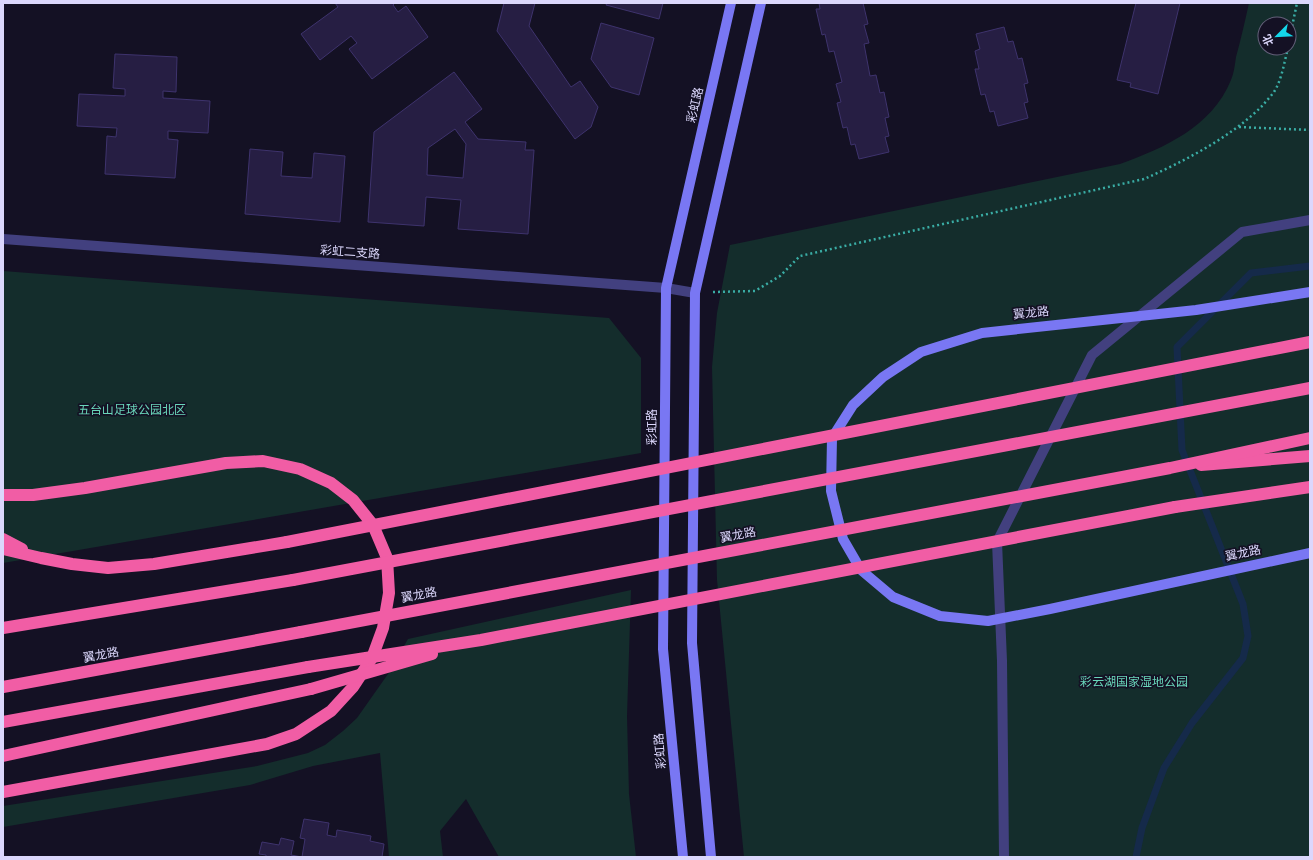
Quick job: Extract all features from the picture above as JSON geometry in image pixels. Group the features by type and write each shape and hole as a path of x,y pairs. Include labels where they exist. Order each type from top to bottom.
{"highway":[{"path":"3,549 72,564 108,568 154,564 287,542 1310,342"},
{"path":"3,628 293,580 1310,388"},
{"name":"翼龙路","path":"3,687 1170,468 1310,438"},
{"path":"1170,468 1310,456"},
{"path":"3,495 33,495 85,488 226,463 263,461 300,469 331,483 353,500 373,525 387,558 389,593 383,628 372,658 353,687 331,711 296,734 267,744 3,792"},
{"path":"3,722 308,667 481,640 1175,507 1310,488"},
{"path":"3,539 41,558"},
{"path":"3,756 311,690 481,640"}],"main road":[{"name":"彩虹路","path":"683,857 663,649 666,288 731,3"},
{"path":"711,857 692,643 695,293 761,3"},
{"name":"翼龙路","path":"1310,292 1196,310 982,333 922,352 883,377 853,405 832,438 831,491 843,538 860,570 894,598 940,616 988,621 1310,553"}],"street":[{"path":"1004,857 1002,661 997,542 1092,355 1242,232 1310,220"},
{"name":"彩虹二支路","path":"3,239 666,288 695,293"}],"path":[{"path":"1294,16 1297,3"},
{"path":"695,293 755,291 780,276 800,256 1144,179 1179,163 1238,127 1255,113 1273,93 1282,73 1286,56"},
{"path":"1238,127 1310,130"}],"green space":[{"name":"彩云湖国家湿地公园","path":"1249,3 1310,3 1310,857 744,857 717,580 712,367 717,313 730,245 1120,164 1137,158 1185,134 1212,111 1223,96 1231,80"},
{"name":"五台山足球公园北区","path":"3,271 609,318 641,358 641,453 3,563"},
{"path":"631,590 627,716 629,794 636,857 499,857 466,799 440,831 443,857 389,857 380,753 313,766 250,785 3,827 3,806 257,766 308,753 325,745 357,718 388,674 408,639"}],"building":[{"path":"335,3 395,3 393,5 398,12 406,6 428,37 372,79 349,49 357,43 351,36 320,60 301,34 338,7"},
{"path":"504,3 535,3 529,26 571,87 580,81 598,107 591,127 575,139 497,31"},
{"path":"607,3 663,3 659,19 606,5"},
{"path":"819,3 863,3 868,24 864,25 869,43 864,44 870,76 876,75 880,93 884,92 889,117 885,118 889,136 885,137 889,152 859,159 855,144 851,145 847,127 843,128 837,103 841,102 836,84 842,82 834,51 829,52 825,34 822,35 816,9 820,9"},
{"path":"1136,3 1180,3 1158,94 1130,87 1131,83 1117,80"},
{"path":"601,23 654,38 639,95 611,87 591,59"},
{"path":"1004,27 1008,42 1013,41 1018,59 1022,58 1028,83 1024,84 1028,102 1024,103 1028,118 998,126 994,111 990,112 985,94 981,95 975,69 979,69 975,51 980,49 976,34"},
{"path":"115,54 177,57 176,92 163,91 163,98 210,101 208,133 168,131 168,139 178,140 175,178 105,174 107,136 116,137 117,128 77,126 79,94 125,96 125,89 113,88"},
{"path":"454,72 482,109 465,122 478,139 526,142 525,150 534,150 528,234 458,229 461,200 426,197 424,226 368,222 374,132","holes":["455,129 466,144 463,178 427,175 428,148"]},
{"path":"250,149 283,152 281,176 312,178 314,153 345,156 340,222 245,214"},
{"path":"304,819 329,823 327,835 336,837 337,830 371,836 370,841 384,844 382,857 302,857 305,839 300,838"},
{"path":"281,838 294,841 291,855 302,857 266,857 266,855 259,854 262,842 279,845"}],"waterway":[{"path":"1136,857 1142,828 1164,768 1192,723 1243,658 1248,636 1243,604 1182,450 1177,347 1251,273 1310,266"}]}
